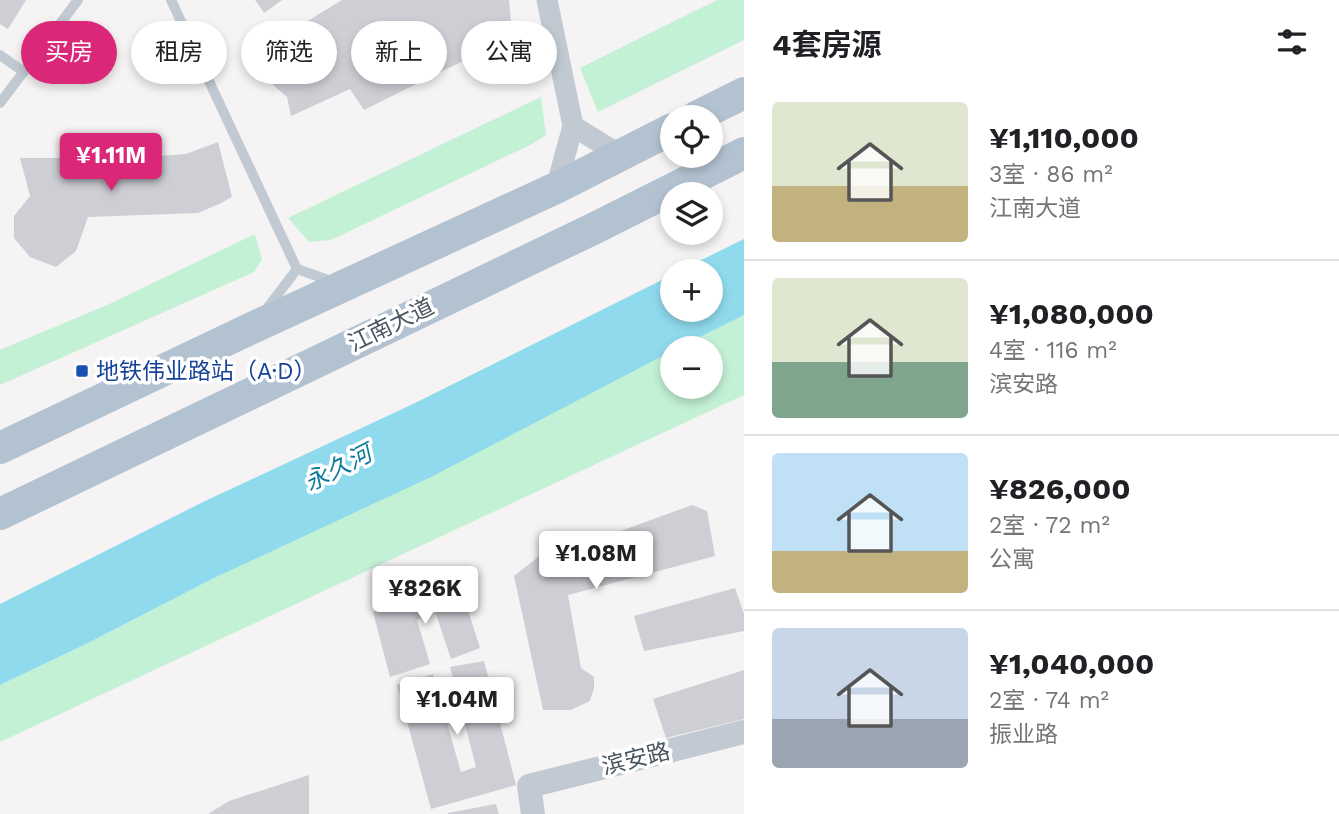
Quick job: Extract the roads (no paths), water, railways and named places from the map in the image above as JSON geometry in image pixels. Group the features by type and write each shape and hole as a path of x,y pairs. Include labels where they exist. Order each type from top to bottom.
{"main road":[{"path":"720,105 744,93"},
{"path":"10,440 556,188 660,135"},
{"name":"江南大道","path":"0,514 580,235 744,153"}],"street":[{"path":"547,0 573,126 556,188"},
{"path":"573,126 620,155"},
{"name":"滨安路","path":"533,814 529,786 744,732"}],"lane":[{"path":"62,21 78,0"},
{"path":"171,0 297,269 347,286"},
{"path":"0,55 21,70"},
{"path":"0,103 21,76"},
{"path":"253,328 297,269"}],"water":[{"name":"永久河","path":"744,239 744,315 702,336 660,336 660,357 431,477 214,578 0,685 0,604 203,502 415,403 660,281 660,322 723,322 723,259 703,259"}],"place":[{"name":"地铁伟业路站（A·D）","path":"82,371"}]}
